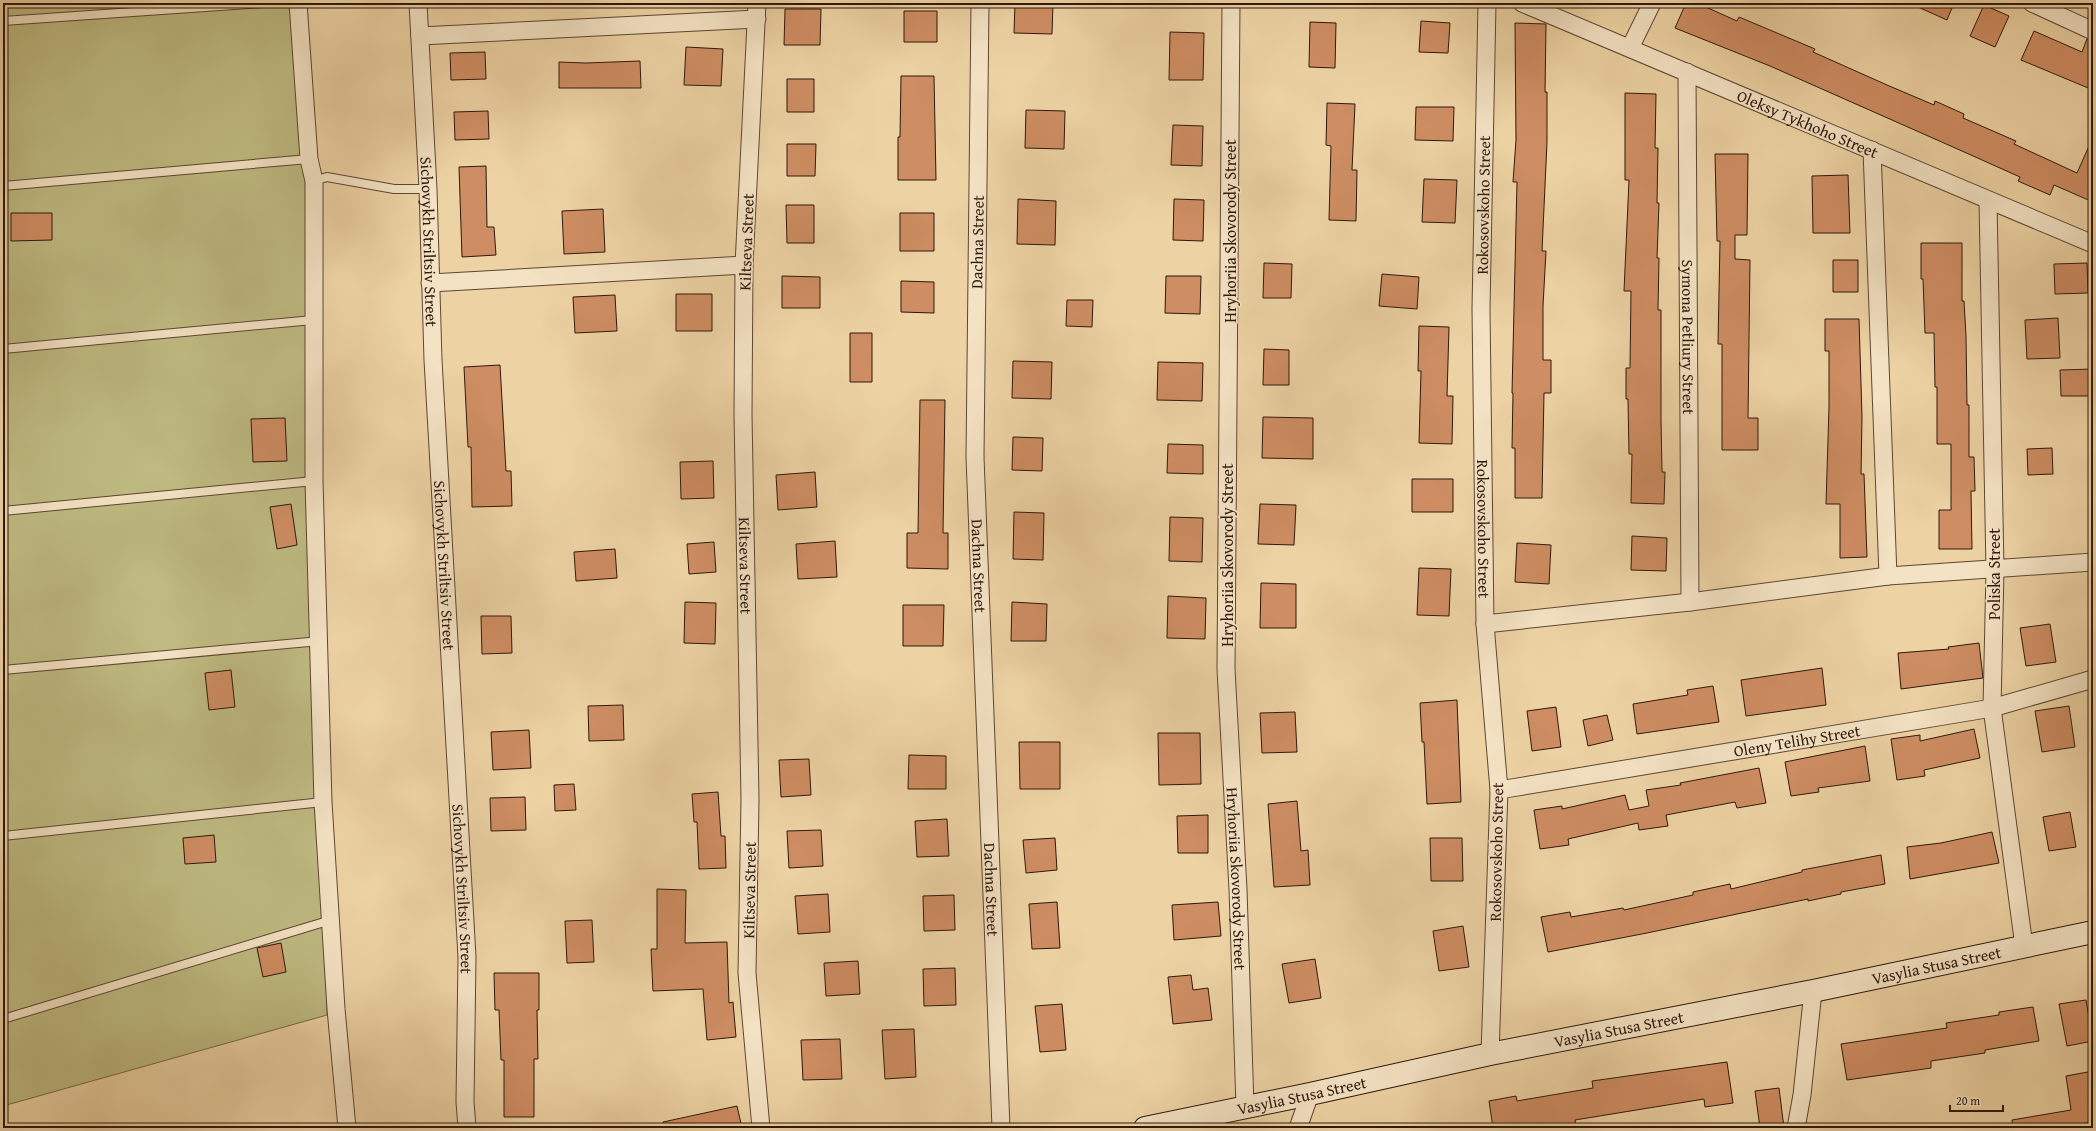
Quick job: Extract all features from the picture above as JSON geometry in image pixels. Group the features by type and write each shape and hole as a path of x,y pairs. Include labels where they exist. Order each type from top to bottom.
{"street":[{"path":"298,3 309,158 314,181 314,481 320,641 323,802 332,920 336,1009 347,1128"},
{"name":"Sichovykh Striltsiv Street","path":"418,3 428,189 430,283 467,957 467,1128"},
{"name":"Dachna Street","path":"980,3 975,457 1001,1128"},
{"name":"Hryhoriia Skovorody Street","path":"1231,3 1226,669 1238,889 1245,1107"},
{"name":"Rokosovskoho Street","path":"1487,3 1481,309 1485,624 1498,790 1490,1054"},
{"name":"Oleksy Tykhoho Street","path":"1522,3 1872,150 1988,201 2093,244"},
{"path":"1630,48 1652,3"},
{"path":"2032,3 2093,31"},
{"path":"420,36 757,11"},
{"name":"Kiltseva Street","path":"757,11 744,265 743,415 750,799 747,973 761,1128"},
{"name":"Symona Petliury Street","path":"1687,72 1690,602"},
{"path":"1872,150 1888,576"},
{"name":"Poliska Street","path":"1988,201 1995,570 1992,708 2024,946"},
{"path":"430,283 744,265"},
{"path":"1485,624 1690,602 1888,576 1995,570 2093,562"},
{"name":"Oleny Telihy Street","path":"1498,790 1992,708 2093,679"},
{"name":"Vasylia Stusa Street","path":"1145,1128 1310,1094 1490,1054 1813,991 2093,932"},
{"path":"1796,1128 1802,1095 1813,991"},
{"path":"1298,1128 1310,1094"}],"lane":[{"path":"3,21 264,3"},
{"path":"3,186 309,158"},
{"path":"314,181 327,177 394,189 428,189"},
{"path":"3,349 313,320"},
{"path":"3,511 314,481"},
{"path":"3,670 320,641"},
{"path":"3,836 323,802"},
{"path":"3,1020 332,920"}],"shaded area":[{"path":"3,3 291,3 310,230 327,1015 3,1106"}],"building":[{"path":"1015,3 1053,3 1052,34 1014,33"},
{"path":"1686,3 1697,3 1737,21 1739,17 1815,49 1813,52 1887,85 1934,105 1935,101 1964,114 1963,118 2016,141 2014,144 2077,173 2093,137 2093,202 2054,185 2050,195 2018,181 2020,177 1962,151 1770,66 1675,28"},
{"path":"1909,3 1954,3 1947,20"},
{"path":"1984,5 2009,16 1995,47 1970,36"},
{"path":"785,9 821,9 820,45 784,45"},
{"path":"904,11 937,11 937,42 904,42"},
{"path":"1421,21 1450,23 1448,53 1419,52"},
{"path":"1310,22 1336,23 1335,68 1309,67"},
{"path":"1515,23 1546,24 1545,92 1547,92 1547,142 1542,251 1546,251 1543,306 1543,360 1551,360 1551,393 1544,393 1542,498 1515,498 1515,448 1512,448 1517,182 1513,182 1516,140"},
{"path":"2034,31 2082,52 2087,39 2093,41 2093,90 2021,60"},
{"path":"1170,32 1204,33 1203,80 1169,80"},
{"path":"686,47 723,49 721,86 684,85"},
{"path":"485,52 486,79 451,80 450,53"},
{"path":"640,61 641,88 559,88 559,62 586,63"},
{"path":"901,76 934,76 936,180 898,180 898,137 900,137"},
{"path":"787,79 814,79 814,112 787,112"},
{"path":"1625,93 1656,94 1655,148 1658,148 1657,203 1659,203 1657,258 1659,258 1658,310 1661,310 1661,420 1662,472 1665,472 1664,504 1631,503 1632,454 1629,454 1626,368 1630,368 1631,291 1624,291 1629,180 1625,180"},
{"path":"1327,103 1355,104 1352,170 1357,170 1356,221 1329,220 1331,146 1326,145"},
{"path":"1416,107 1454,107 1453,141 1415,140"},
{"path":"1026,110 1065,111 1064,149 1025,148"},
{"path":"488,111 489,139 455,140 454,112"},
{"path":"1173,125 1203,126 1202,166 1171,165"},
{"path":"787,144 816,144 815,176 787,176"},
{"path":"1715,154 1748,154 1747,235 1735,235 1735,259 1750,260 1748,418 1758,418 1758,450 1722,450 1722,344 1718,344 1720,241 1717,241"},
{"path":"486,166 487,227 494,227 496,255 462,257 459,167"},
{"path":"1848,175 1850,233 1813,233 1812,176"},
{"path":"1424,179 1457,180 1455,223 1422,222"},
{"path":"1018,199 1056,201 1055,245 1017,244"},
{"path":"1174,199 1204,200 1203,241 1173,240"},
{"path":"786,205 814,205 814,243 787,243"},
{"path":"603,209 605,252 564,254 562,211"},
{"path":"11,213 52,213 52,240 11,241"},
{"path":"900,213 934,213 934,251 900,251"},
{"path":"1921,243 1962,243 1962,301 1964,301 1966,336 1967,405 1969,405 1969,457 1974,457 1975,491 1971,491 1972,549 1939,549 1939,510 1951,510 1951,444 1937,444 1937,387 1935,387 1934,333 1925,333 1923,279 1921,279"},
{"path":"1833,260 1858,260 1858,292 1833,292"},
{"path":"1264,263 1292,264 1291,298 1263,298"},
{"path":"2087,263 2088,293 2055,294 2054,264"},
{"path":"1382,274 1419,277 1417,309 1379,306"},
{"path":"782,276 820,277 820,308 782,308"},
{"path":"1166,276 1201,276 1200,314 1165,313"},
{"path":"901,281 934,282 934,313 901,312"},
{"path":"676,294 712,294 712,331 676,331"},
{"path":"615,295 617,331 575,333 573,297"},
{"path":"1067,300 1093,300 1092,327 1066,326"},
{"path":"2058,318 2060,358 2027,359 2025,320"},
{"path":"1825,319 1859,319 1862,417 1861,474 1864,474 1867,557 1840,558 1840,504 1826,504 1829,351 1825,351"},
{"path":"1419,326 1449,327 1447,396 1453,396 1452,444 1419,443 1421,371 1418,371"},
{"path":"850,333 872,333 872,382 850,382"},
{"path":"1264,349 1289,350 1289,385 1263,385"},
{"path":"1013,361 1052,362 1051,399 1012,398"},
{"path":"1158,362 1203,363 1202,401 1157,400"},
{"path":"500,365 506,471 511,471 512,506 472,507 471,447 468,447 464,367"},
{"path":"2093,369 2093,396 2061,396 2060,370"},
{"path":"920,400 945,400 943,533 948,533 948,569 907,568 907,533 918,533"},
{"path":"1263,417 1313,418 1313,459 1262,458"},
{"path":"285,418 287,461 253,462 251,419"},
{"path":"1013,437 1043,438 1042,471 1012,470"},
{"path":"1168,444 1203,445 1203,474 1167,473"},
{"path":"2052,448 2053,474 2028,475 2027,449"},
{"path":"713,461 714,498 681,499 680,462"},
{"path":"815,472 817,507 778,510 776,475"},
{"path":"1412,479 1453,479 1453,512 1412,512"},
{"path":"291,504 297,545 277,549 270,507"},
{"path":"1260,504 1296,505 1294,545 1258,544"},
{"path":"1014,512 1044,513 1043,560 1013,559"},
{"path":"1170,517 1203,518 1202,562 1169,561"},
{"path":"1632,536 1667,538 1666,571 1631,570"},
{"path":"835,541 837,577 798,579 796,544"},
{"path":"714,542 716,572 689,574 687,544"},
{"path":"1517,543 1551,545 1549,584 1515,582"},
{"path":"615,549 617,578 576,581 574,552"},
{"path":"1419,568 1451,569 1449,616 1417,615"},
{"path":"1261,583 1296,584 1296,628 1260,628"},
{"path":"1168,596 1206,598 1205,639 1167,638"},
{"path":"685,602 716,603 715,644 684,643"},
{"path":"1012,602 1047,604 1046,641 1011,641"},
{"path":"903,605 944,605 943,646 903,646"},
{"path":"481,616 511,616 512,653 482,654"},
{"path":"2050,624 2056,662 2026,666 2020,628"},
{"path":"1979,643 1983,678 1901,689 1898,653 1949,649 1948,647"},
{"path":"1822,668 1826,705 1746,716 1741,680"},
{"path":"231,670 235,707 209,710 205,673"},
{"path":"1713,686 1719,722 1637,734 1633,704 1688,695 1687,690"},
{"path":"1457,700 1461,802 1427,804 1424,742 1422,742 1420,703"},
{"path":"623,705 624,740 589,741 588,706"},
{"path":"2069,706 2075,747 2042,752 2035,711"},
{"path":"1556,707 1561,747 1532,751 1527,711"},
{"path":"1295,712 1297,752 1262,753 1260,713"},
{"path":"1607,715 1613,740 1588,746 1583,720"},
{"path":"1974,729 1980,758 1924,770 1925,776 1897,780 1891,739 1920,735 1920,741"},
{"path":"529,730 531,768 493,770 491,732"},
{"path":"1158,733 1200,733 1201,784 1159,785"},
{"path":"1019,742 1060,742 1060,789 1020,789"},
{"path":"1865,746 1870,781 1818,788 1819,792 1791,796 1785,762"},
{"path":"909,755 946,756 946,789 908,789"},
{"path":"809,759 811,795 781,797 779,760"},
{"path":"1759,768 1766,803 1737,808 1735,802 1666,815 1668,826 1639,830 1638,823 1568,839 1569,845 1540,849 1534,810 1562,806 1562,809 1625,795 1629,810 1649,806 1646,790 1681,785 1680,783"},
{"path":"574,784 576,810 555,811 554,785"},
{"path":"718,792 721,836 725,836 726,868 699,869 697,822 694,822 692,794"},
{"path":"525,797 526,830 491,831 490,798"},
{"path":"1297,801 1301,851 1308,850 1310,885 1274,887 1268,804"},
{"path":"2070,812 2076,847 2049,851 2043,817"},
{"path":"1208,815 1208,853 1178,853 1177,816"},
{"path":"947,819 949,856 917,857 915,821"},
{"path":"821,830 823,866 789,868 787,831"},
{"path":"1992,832 1999,863 1910,879 1907,847 1941,843"},
{"path":"214,835 216,862 185,864 183,838"},
{"path":"1055,838 1057,870 1026,873 1023,840"},
{"path":"1430,838 1462,838 1463,881 1431,881"},
{"path":"1881,855 1885,884 1841,892 1841,894 1808,901 1808,899 1548,952 1541,917 1570,912 1571,917 1623,908 1624,910 1693,895 1693,892 1730,884 1731,889 1802,872 1802,870"},
{"path":"657,889 686,890 685,943 727,942 729,1003 733,1002 736,1037 707,1040 703,989 653,991 651,949 657,949"},
{"path":"828,894 830,932 798,934 795,896"},
{"path":"954,895 955,930 924,931 923,896"},
{"path":"1057,902 1060,948 1032,949 1029,904"},
{"path":"1218,902 1221,936 1174,940 1172,905"},
{"path":"592,920 594,962 567,963 565,921"},
{"path":"1463,926 1469,967 1439,971 1433,931"},
{"path":"281,943 286,972 263,977 257,948"},
{"path":"1315,959 1321,998 1289,1003 1282,964"},
{"path":"858,961 860,994 826,996 824,963"},
{"path":"955,968 956,1005 924,1006 923,969"},
{"path":"494,973 539,973 539,1010 537,1010 538,1059 534,1059 534,1117 504,1117 504,1060 501,1060 499,1010 495,1010"},
{"path":"1191,975 1193,990 1208,988 1212,1020 1173,1024 1168,977"},
{"path":"2086,1000 2093,1041 2067,1046 2059,1004"},
{"path":"1062,1004 1066,1050 1040,1052 1035,1006"},
{"path":"2033,1007 2039,1041 1985,1050 1985,1053 1931,1061 1931,1068 1847,1080 1841,1044 1947,1028 1946,1023 1999,1015 1999,1012"},
{"path":"914,1029 916,1077 885,1079 882,1030"},
{"path":"840,1039 842,1079 803,1080 801,1040"},
{"path":"1727,1062 1733,1103 1705,1107 1704,1099 1575,1120 1576,1124 1552,1128 1493,1128 1489,1101 1516,1096 1517,1101 1593,1088 1592,1081"},
{"path":"2093,1071 2093,1122 2056,1128 2013,1128 2012,1120 2071,1110 2066,1076"},
{"path":"1779,1088 1784,1128 1760,1128 1755,1091"},
{"path":"737,1106 742,1128 664,1128 663,1122"}]}
